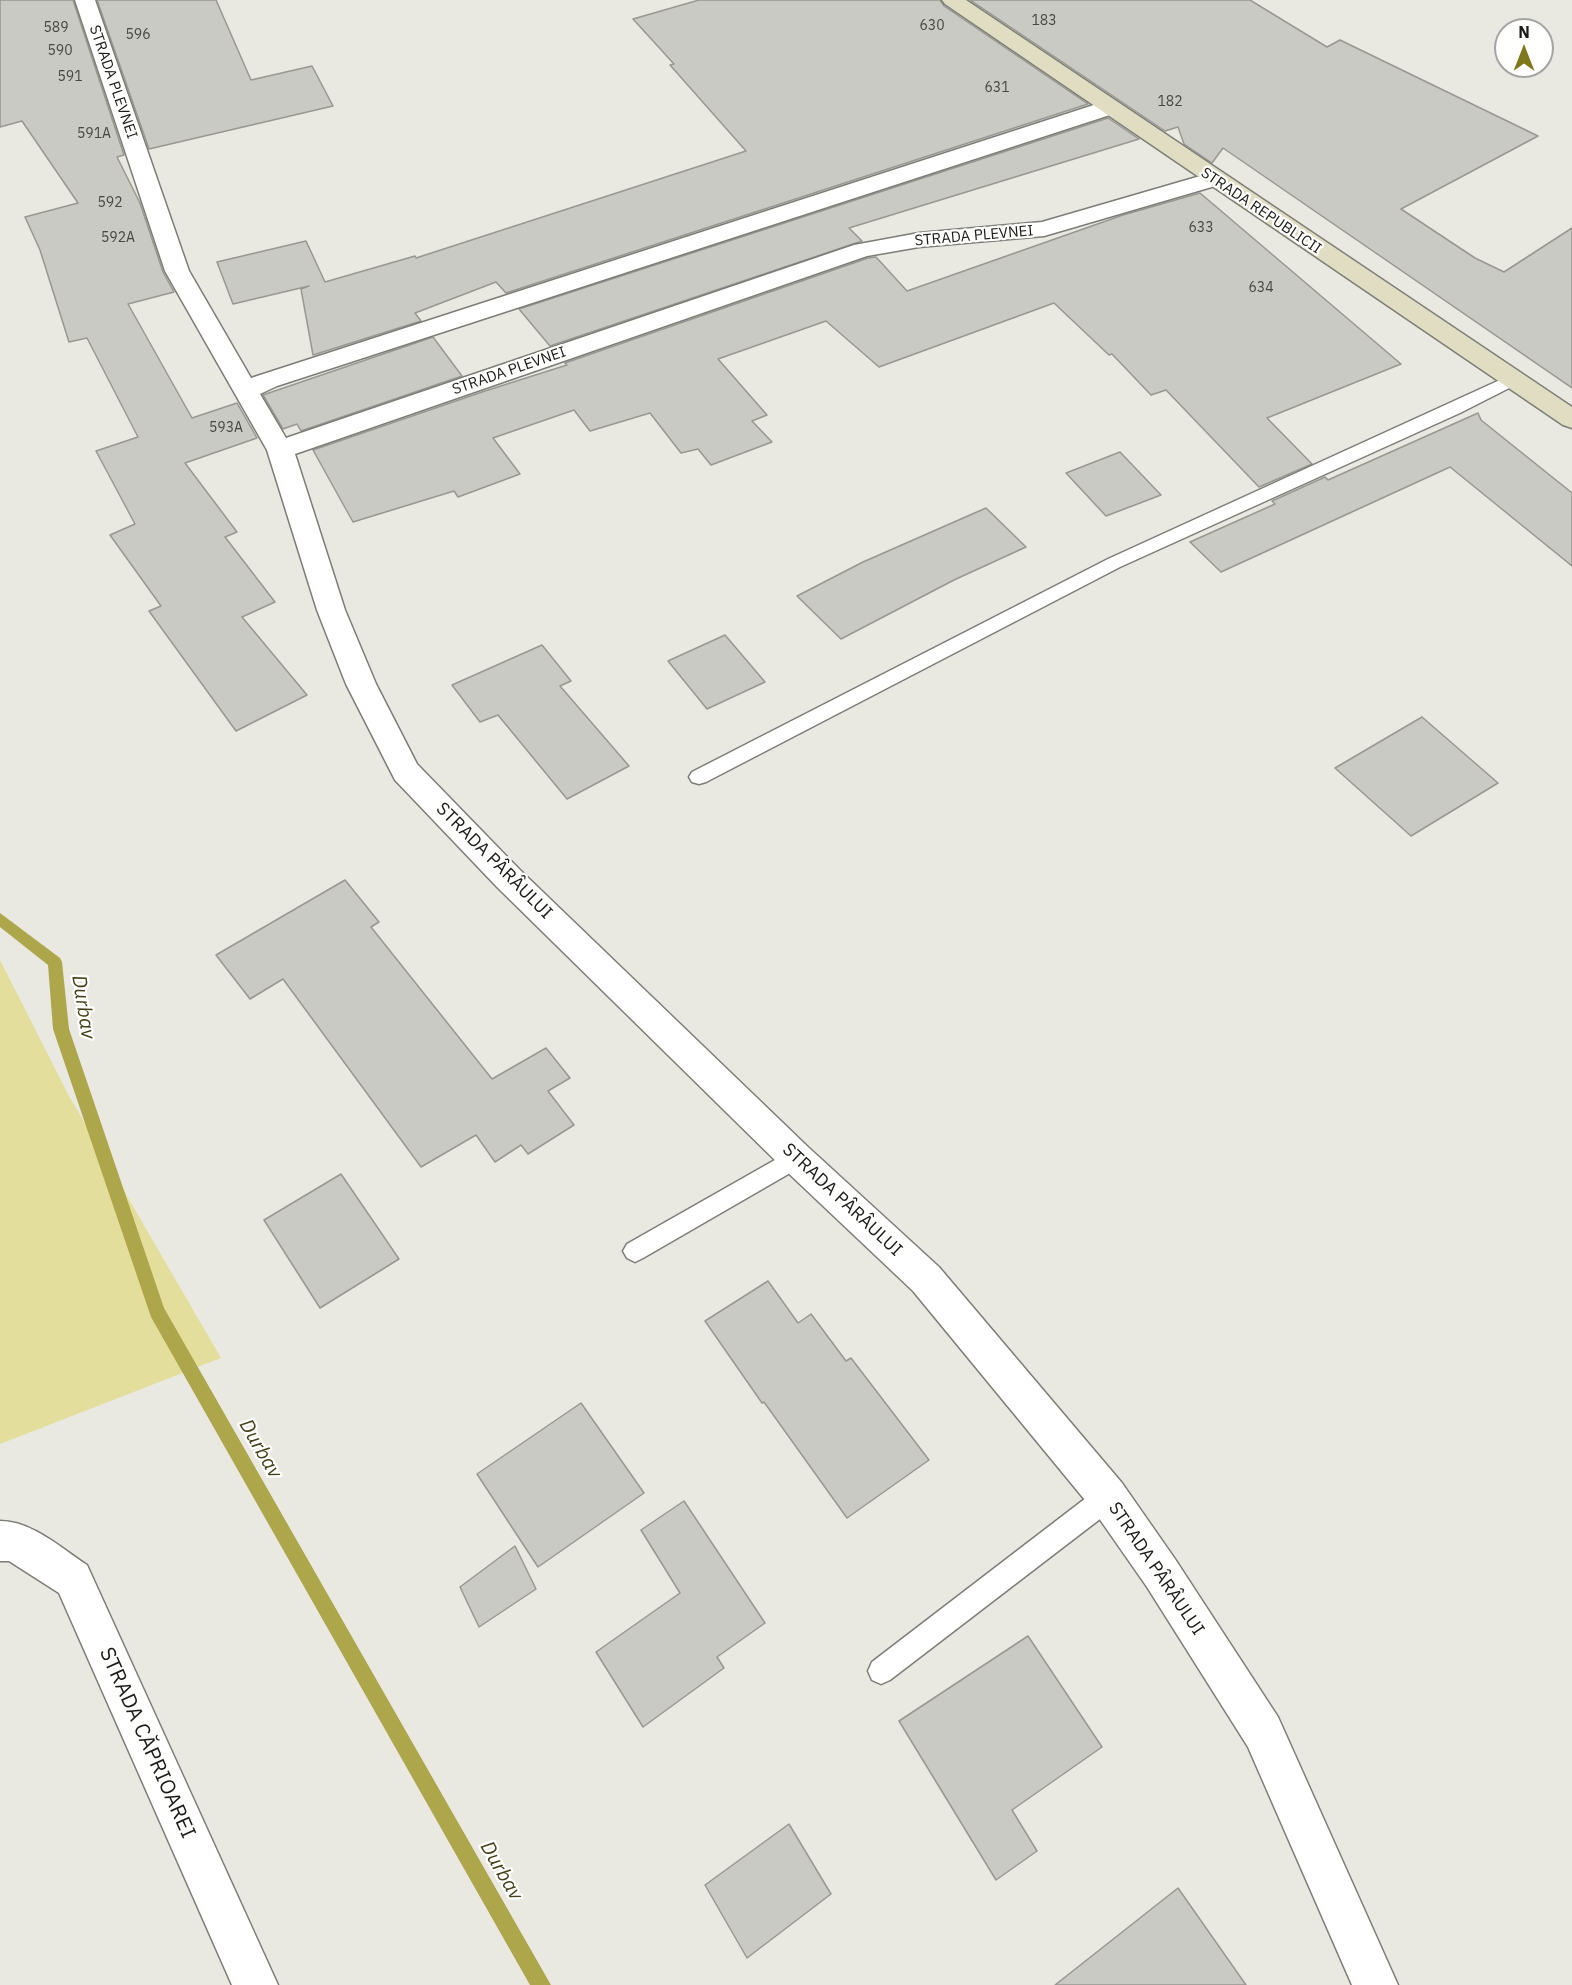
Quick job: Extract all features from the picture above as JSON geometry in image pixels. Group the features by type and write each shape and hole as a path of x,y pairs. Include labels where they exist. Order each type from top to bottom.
{"main road":[{"name":"STRADA REPUBLICII","path":"952,0 1108,108 1572,419"}],"street":[{"name":"STRADA PLEVNEI","path":"85,0 177,271 280,450 862,250 919,240 1044,229 1214,179"},
{"path":"247,390 268,380 1108,108"},
{"name":"STRADA PÂRÂULUI","path":"280,450 331,610 361,684 406,772 508,878 796,1158 926,1279 1108,1497 1161,1573 1263,1732 1375,1985"},
{"name":"STRADA CĂPRIOAREI","path":"0,1541 14,1541 74,1579 255,1985"}],"lane":[{"path":"699,777 1114,563 1454,409 1513,379"},
{"path":"635,1251 796,1158"},
{"path":"881,1671 1108,1497"}],"shaded area":[{"path":"0,960 69,1096 221,1358 0,1444"}],"building":[{"path":"0,0 73,0 124,155 117,157 140,203 163,272 174,292 128,304 192,418 237,403 257,438 185,463 237,532 225,537 275,602 242,617 307,695 236,731 149,611 161,606 110,535 135,524 96,451 138,437 87,338 69,342 40,250 25,217 78,203 22,121 0,127"},
{"path":"97,0 216,0 251,80 312,66 333,106 149,149"},
{"path":"699,0 940,0 944,6 1088,104 506,293 496,282 415,313 421,321 313,355 301,289 309,286 233,304 217,262 306,241 325,282 415,256 416,258 746,151 670,65 674,64 633,19"},
{"path":"970,0 1250,0 1327,47 1340,40 1538,136 1401,209 1475,258 1504,272 1572,228 1572,388 1223,148 1212,163 1184,144 1178,127 1165,131"},
{"path":"1108,118 1139,139 849,228 862,241 550,346 519,309"},
{"path":"1200,193 1401,364 1267,418 1312,464 1259,487 1166,390 1151,395 1112,354 1109,355 1054,303 879,367 826,321 718,359 767,415 752,421 772,442 711,465 698,449 681,453 650,413 590,431 574,410 493,438 520,474 458,497 454,491 353,522 313,450 567,365 565,363 868,258 876,257 907,291 1123,215"},
{"path":"433,337 462,376 301,431 297,424 283,429 263,395"},
{"path":"1478,413 1481,420 1572,493 1572,566 1450,467 1221,572 1190,542 1275,504 1272,501 1325,477 1328,480"},
{"path":"1120,452 1161,495 1106,516 1066,473"},
{"path":"986,508 1026,547 954,580 841,639 797,596 863,562"},
{"path":"725,635 765,682 707,709 668,661"},
{"path":"542,645 571,681 560,686 629,766 567,799 498,715 480,722 452,685"},
{"path":"1422,717 1498,783 1411,836 1335,768"},
{"path":"345,880 379,922 371,927 492,1079 546,1048 570,1078 548,1091 574,1125 528,1154 521,1145 495,1162 476,1135 421,1167 283,979 250,999 216,955"},
{"path":"341,1174 399,1259 320,1308 264,1220"},
{"path":"768,1281 798,1323 811,1314 846,1361 851,1358 929,1460 847,1518 705,1321"},
{"path":"581,1403 644,1493 538,1567 477,1474"},
{"path":"684,1501 765,1623 717,1657 724,1668 643,1727 596,1652 680,1593 641,1530"},
{"path":"515,1546 536,1589 479,1627 460,1587"},
{"path":"1028,1636 1102,1747 1012,1810 1037,1851 996,1880 899,1721"},
{"path":"789,1824 831,1894 747,1958 705,1885"},
{"path":"1178,1888 1246,1985 1055,1985"}],"waterway":[{"name":"Durbav","path":"0,919 55,962 61,1029 157,1311 541,1985"}]}
